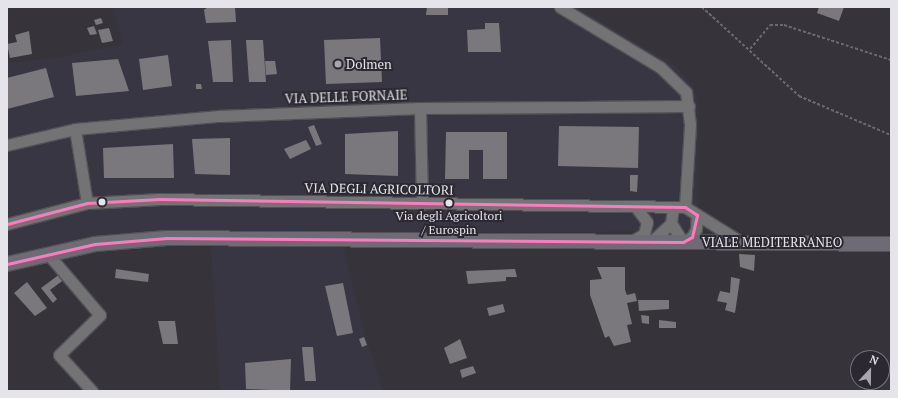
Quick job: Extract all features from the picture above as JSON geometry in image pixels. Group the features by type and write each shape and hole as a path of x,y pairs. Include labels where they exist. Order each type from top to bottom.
{"main road":[{"name":"VIALE MEDITERRANEO","path":"7,264 95,244 167,238 634,240 743,243 891,244"}],"street":[{"path":"560,7 660,67 686,92 689,106 685,207 743,243"},
{"name":"VIA DELLE FORNAIE","path":"7,144 75,129 218,116 420,108 689,106"},
{"path":"420,108 422,204"},
{"path":"75,129 87,203"},
{"name":"VIA DEGLI AGRICOLTORI","path":"7,224 87,203 160,199 685,207"},
{"path":"634,240 644,234 647,222 635,206"},
{"path":"673,207 671,223 683,242 692,237 696,229 697,215"},
{"path":"652,241 671,223"},
{"path":"48,254 100,315 59,355 92,391"}],"path":[{"path":"702,7 750,49 799,96 878,131 891,135"},
{"path":"750,49 770,25 784,25 891,60"}],"shaded area":[{"path":"113,7 577,7 676,66 694,87 699,111 698,231 340,233 365,336 383,391 220,391 210,231 62,245 7,257 7,63 61,57 123,44"}],"building":[{"path":"208,7 235,7 236,22 206,23 204,10"},
{"path":"427,7 448,7 448,15 426,15"},
{"path":"819,7 844,7 839,21 817,13"},
{"path":"101,18 103,23 96,25 94,20"},
{"path":"485,23 499,23 501,52 468,52 467,30 485,29"},
{"path":"94,26 97,34 90,35 87,28"},
{"path":"109,28 113,41 102,43 98,30"},
{"path":"29,31 32,54 10,58 7,44 17,42 15,35"},
{"path":"380,38 382,82 326,84 324,40"},
{"path":"231,40 233,82 213,82 208,41"},
{"path":"246,40 263,40 266,82 249,82"},
{"path":"168,55 172,86 143,90 139,59"},
{"path":"118,59 129,91 76,96 72,63"},
{"path":"265,61 275,61 277,74 266,75"},
{"path":"46,68 54,97 7,109 7,78"},
{"path":"196,84 201,84 202,89 196,89"},
{"path":"314,125 322,144 316,146 308,127"},
{"path":"559,126 639,127 638,168 558,166"},
{"path":"398,131 398,176 345,174 345,134"},
{"path":"446,132 507,132 507,179 483,179 483,150 469,150 469,179 445,179"},
{"path":"230,138 230,175 195,174 192,139"},
{"path":"306,140 311,149 290,159 284,149"},
{"path":"173,144 174,178 104,178 103,148"},
{"path":"630,175 638,175 637,192 630,191"},
{"path":"739,254 755,255 754,271 740,267"},
{"path":"597,267 625,267 625,290 627,295 635,293 637,301 627,303 632,324 627,325 631,342 614,346 609,336 605,338 590,295 590,280 602,279"},
{"path":"116,269 149,274 148,282 115,278"},
{"path":"515,269 517,277 506,277 506,281 468,284 466,271"},
{"path":"60,274 65,279 50,290 57,299 53,303 41,288"},
{"path":"731,277 740,279 735,313 725,310 727,303 717,301 720,291 730,293"},
{"path":"27,282 47,308 35,316 14,293"},
{"path":"343,283 353,333 337,336 325,286"},
{"path":"638,300 669,300 669,309 639,311"},
{"path":"503,304 505,312 489,316 487,308"},
{"path":"641,315 649,316 649,324 642,323"},
{"path":"659,320 676,322 676,328 659,328"},
{"path":"158,321 175,321 178,344 163,344"},
{"path":"364,337 367,345 362,347 359,339"},
{"path":"460,339 467,358 450,364 444,348"},
{"path":"302,347 313,347 316,381 305,381"},
{"path":"291,359 290,391 246,389 245,363"},
{"path":"473,366 476,373 462,378 460,370"}],"transit line":[{"path":"7,224 87,203 160,199 685,207 697,215"},
{"path":"7,264 95,244 167,238 683,242 692,237 697,215"}],"place":[{"name":"Dolmen","path":"338,64"},
{"name":"Via degli Agricoltori / Eurospin","path":"449,203"}]}
